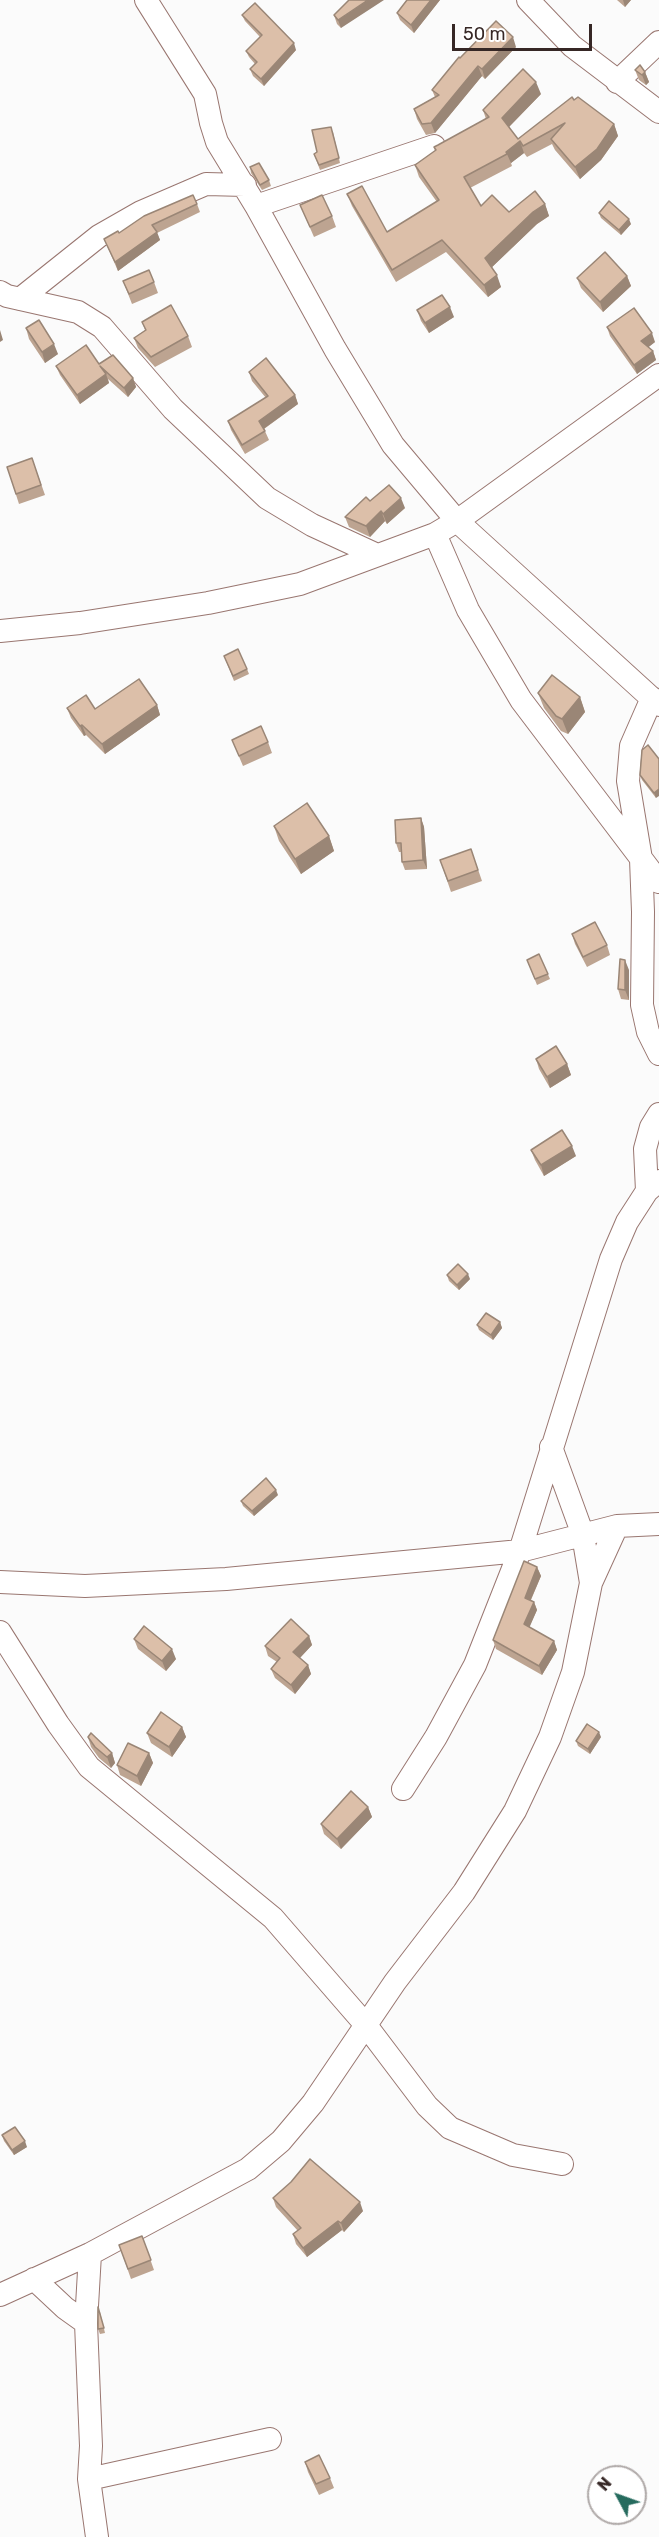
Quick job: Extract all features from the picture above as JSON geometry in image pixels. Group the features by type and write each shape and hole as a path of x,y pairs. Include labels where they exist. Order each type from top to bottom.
{"street":[{"path":"146,0 205,94 217,142 245,185 335,349 393,445 458,521 655,702 631,746 628,781 641,859 642,1005 648,1032 659,1054"},
{"path":"528,0 572,46 659,112"},
{"path":"617,82 659,42"},
{"path":"256,206 434,146"},
{"path":"10,296 99,236 141,212 206,184 245,185"},
{"path":"10,296 78,312 102,327 173,409 267,498 312,525 376,555"},
{"path":"0,631 80,623 300,584 435,534 458,521 659,375"},
{"path":"435,534 468,610 521,700 659,882"},
{"path":"403,1789 436,1737 475,1665 519,1551 611,1259 627,1222 653,1186 645,1149 651,1126 659,1114"},
{"path":"551,1447 583,1534 591,1583"},
{"path":"0,1582 85,1586 226,1579 519,1551 617,1526 659,1524"},
{"path":"0,2295 90,2254 248,2169 280,2141 313,2103 365,2024 464,1892 515,1811 550,1737 573,1672 591,1583 617,1526"},
{"path":"0,1632 89,1767 273,1918 365,2024 427,2106 450,2128 513,2155 562,2164"},
{"path":"90,2254 86,2323 92,2446 89,2479 97,2537"},
{"path":"34,2279 65,2308 86,2323"},
{"path":"89,2479 270,2439"}],"building":[{"path":"349,0 368,0 338,20 334,15"},
{"path":"407,0 431,0 411,25 397,13"},
{"path":"255,3 294,43 261,79 250,69 257,62 246,51 262,35 242,15"},
{"path":"496,21 513,37 482,69 478,66 431,123 422,124 414,109 439,95 432,90 459,57"},
{"path":"640,65 645,72 642,75 635,70"},
{"path":"523,69 536,82 502,118 518,139 572,97 574,100 578,97 614,124 597,149 575,167 551,139 565,123 523,146 520,141 506,152 507,154 464,177 481,206 492,195 509,212 535,191 545,204 533,212 485,258 497,275 484,285 442,240 392,270 347,194 362,186 387,232 439,200 415,165 436,150 434,147 489,117 483,110"},
{"path":"331,127 339,158 319,165 314,154 317,152 312,130"},
{"path":"259,163 269,180 260,185 250,167"},
{"path":"193,195 197,204 152,225 157,232 115,262 104,239 118,231 119,233 144,216"},
{"path":"322,195 332,216 310,227 300,205"},
{"path":"609,201 629,219 619,230 599,213"},
{"path":"605,252 627,276 600,302 577,278"},
{"path":"149,270 154,282 129,294 123,281"},
{"path":"442,295 450,307 425,323 417,310"},
{"path":"171,305 188,336 151,357 134,338 146,330 142,322"},
{"path":"634,308 652,333 641,341 653,351 634,365 607,327"},
{"path":"39,320 54,344 42,352 26,328"},
{"path":"86,345 99,364 113,355 133,378 124,388 100,366 106,374 77,395 56,366"},
{"path":"266,358 295,395 259,421 265,431 242,445 228,421 268,396 249,372"},
{"path":"32,458 41,485 16,494 7,467"},
{"path":"389,485 401,498 383,514 381,511 366,526 345,517 366,497 370,501"},
{"path":"238,649 247,669 233,676 224,656"},
{"path":"552,675 580,697 562,719 556,716 538,693"},
{"path":"139,679 157,705 102,744 82,725 80,726 67,708 86,695 95,709"},
{"path":"261,726 268,742 239,756 232,740"},
{"path":"648,745 659,759 659,789 654,793 640,775 642,750"},
{"path":"307,803 329,836 295,859 274,826"},
{"path":"421,818 423,860 402,862 401,843 396,843 395,820"},
{"path":"471,849 478,870 448,881 440,860"},
{"path":"595,922 607,945 583,957 572,934"},
{"path":"539,954 548,974 535,979 527,960"},
{"path":"620,959 625,960 625,990 618,989"},
{"path":"556,1046 567,1064 547,1077 536,1059"},
{"path":"562,1130 572,1146 541,1165 531,1150"},
{"path":"458,1264 468,1274 457,1285 447,1275"},
{"path":"486,1313 500,1322 491,1335 477,1325"},
{"path":"266,1478 276,1490 252,1511 241,1501"},
{"path":"524,1561 537,1567 525,1598 534,1602 524,1624 554,1641 539,1666 493,1640"},
{"path":"291,1619 309,1636 293,1652 308,1665 291,1685 271,1669 280,1658 265,1646"},
{"path":"144,1626 172,1649 162,1661 134,1639"},
{"path":"161,1712 182,1727 169,1747 147,1733"},
{"path":"587,1724 599,1732 588,1749 576,1741"},
{"path":"91,1733 112,1753 107,1757 95,1747 88,1737"},
{"path":"128,1743 149,1753 137,1776 117,1765"},
{"path":"351,1791 368,1807 337,1839 321,1824"},
{"path":"15,2127 25,2141 12,2150 2,2135"},
{"path":"310,2159 360,2202 341,2223 338,2221 303,2248 293,2234 301,2228 273,2198 291,2182"},
{"path":"142,2236 151,2260 128,2269 119,2245"},
{"path":"98,2307 104,2328 98,2329"},
{"path":"319,2455 330,2478 316,2484 305,2462"}]}
